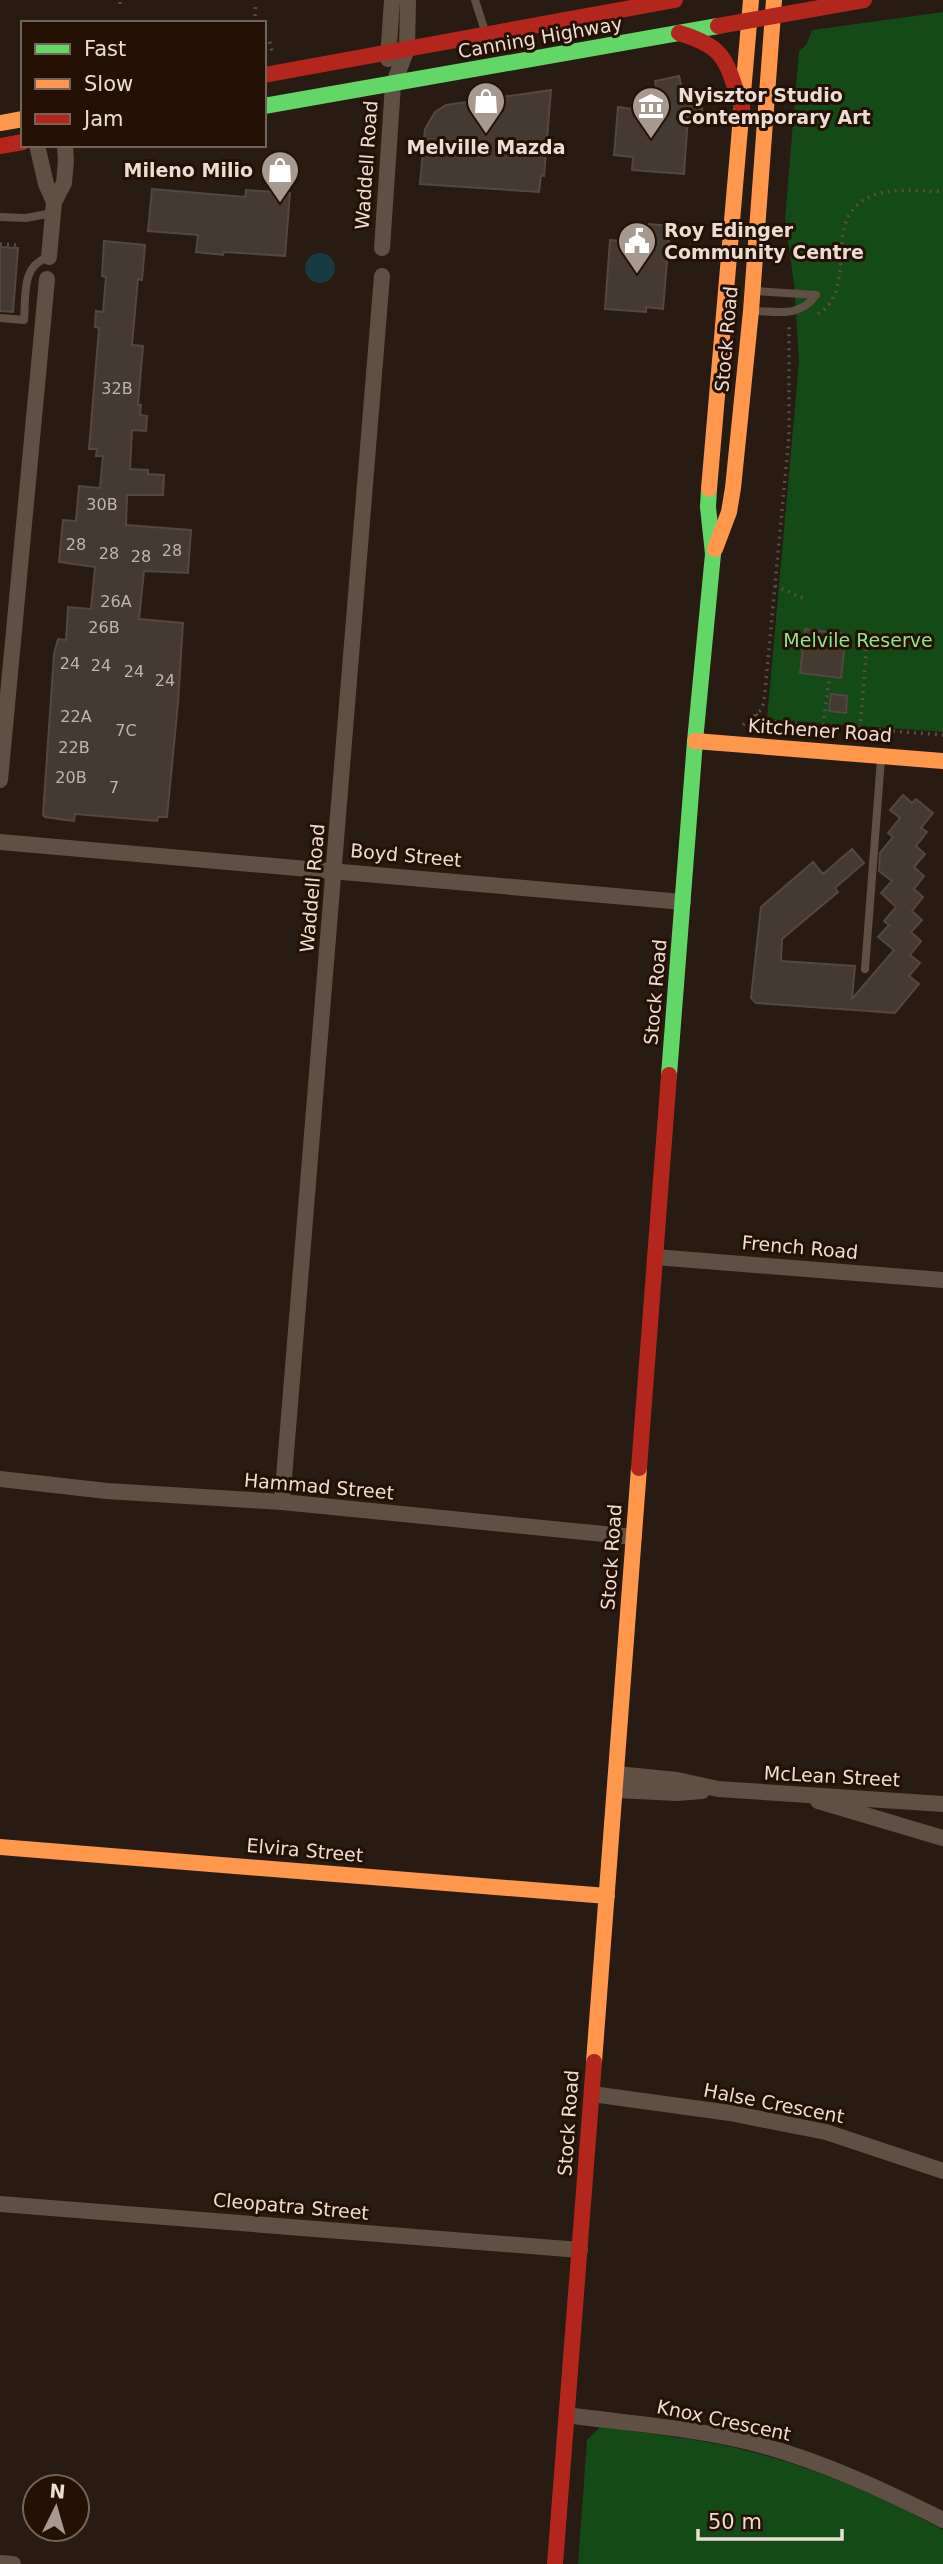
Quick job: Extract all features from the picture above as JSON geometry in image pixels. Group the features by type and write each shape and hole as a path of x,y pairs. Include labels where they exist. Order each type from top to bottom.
{"main road":[{"name":"Canning Highway","path":"266,75 486,34 607,6 675,0"},
{"name":"Stock Road","path":"555,2564 695,741 713,554 708,507 751,0"},
{"name":"Canning Highway","path":"266,106 749,21 773,8 864,0"},
{"name":"Stock Road","path":"713,554 729,512 751,311 773,8"},
{"path":"679,33 715,49 723,60 742,107"},
{"path":"0,124 21,119"},
{"path":"0,146 21,142"},
{"name":"Kitchener Road","path":"695,741 943,761"},
{"name":"Elvira Street","path":"0,1847 607,1896"}],"street":[{"name":"Waddell Road","path":"382,248 393,85 387,53 392,0"},
{"name":"Waddell Road","path":"393,85 407,49 408,0"},
{"path":"37,147 53,207"},
{"path":"49,257 53,207 64,183 65,147"},
{"name":"Waddell Road","path":"282,1502 382,276"},
{"path":"0,780 47,279"},
{"name":"Boyd Street","path":"0,842 683,902"},
{"name":"French Road","path":"655,1257 943,1280"},
{"name":"Hammad Street","path":"0,1479 107,1491 282,1502 634,1537"},
{"name":"McLean Street","path":"616,1782 677,1780 718,1789 943,1804"},
{"path":"801,1796 943,1838"},
{"name":"Halse Crescent","path":"592,2094 730,2113 826,2132 943,2171"},
{"name":"Cleopatra Street","path":"0,2204 579,2250"},
{"name":"Knox Crescent","path":"567,2415 691,2431 760,2445 834,2469 884,2490 943,2520"},
{"path":"0,2563 13,2564"}],"lane":[{"path":"475,0 486,34"},
{"path":"0,217 26,218 53,207"},
{"path":"0,318 24,320 30,268 37,260 49,257"},
{"path":"724,309 798,310 807,307 816,295 726,289"},
{"path":"865,969 881,756"}],"path":[{"path":"255,16 256,2"},
{"path":"266,41 269,40 272,51"},
{"path":"808,317 826,309 833,301 841,268 844,226 860,200 878,193 915,190 943,192"},
{"path":"0,244 16,245"},
{"path":"741,730 764,702 789,436 789,322 800,320"},
{"path":"775,586 803,598"},
{"path":"860,728 867,643 876,635"},
{"path":"823,725 829,680"},
{"path":"756,714 764,721 943,735"}],"green space":[{"name":"Melvile Reserve","path":"943,12 943,732 767,719 799,361 794,284 785,218 799,51 806,45 812,30"},
{"path":"600,2427 723,2445 836,2479 943,2530 943,2564 578,2564 587,2440"}],"water":[{"path":"320,253 331,257 335,268 331,279 320,283 309,279 305,268 309,257"}],"building":[{"name":"Nyisztor Studio Contemporary Art","path":"679,76 684,97 699,94 703,114 688,117 684,174 632,170 633,157 614,155 618,107 661,113 655,81"},
{"name":"Melville Mazda","path":"551,90 544,176 541,175 539,192 420,184 425,129 435,112 446,105"},
{"path":"152,189 245,197 246,190 290,193 285,256 196,252 198,235 148,231"},
{"name":"Roy Edinger Community Centre","path":"649,224 670,226 663,309 646,307 646,312 605,309 610,240 647,243"},
{"path":"104,241 145,245 142,280 138,279 132,345 143,346 138,405 141,405 140,415 147,416 146,431 132,430 130,469 148,470 148,474 164,475 163,495 127,495 126,525 191,530 188,573 144,571 139,619 183,623 167,817 158,817 157,821 75,814 74,821 43,815 54,654 58,639 66,640 68,607 91,609 95,567 59,562 63,520 76,521 79,486 100,488 103,456 96,456 97,449 89,449 99,328 95,327 96,311 103,312 106,277 102,276"},
{"path":"0,247 18,248 13,312 0,311"},
{"path":"805,629 846,634 841,678 800,673"},
{"path":"831,694 847,696 846,713 829,711"},
{"path":"903,795 912,803 916,799 933,813 921,828 927,832 916,846 925,854 914,867 924,876 914,889 923,897 912,911 922,920 911,932 921,941 910,955 920,963 909,976 919,984 895,1013 756,1003 751,998 761,907 813,862 823,874 852,849 864,863 835,888 838,892 782,939 781,961 855,966 852,999 894,950 878,937 889,925 884,921 896,907 881,893 892,881 879,871 880,853 893,837 888,833 900,818 890,810"}],"traffic: fast":[{"path":"266,106 718,26"},
{"path":"669,1075 695,741 713,554 708,507 709,489"}],"traffic: slow":[{"path":"709,489 751,0"},
{"path":"715,549 729,512 733,488 751,311 774,0"},
{"path":"0,123 21,119"},
{"path":"695,741 943,761"},
{"path":"594,2062 639,1468"},
{"path":"0,1847 607,1896"}],"traffic: jam":[{"path":"266,75 675,0"},
{"path":"718,26 864,0"},
{"path":"679,33 708,45 723,59 742,107"},
{"path":"0,146 21,142"},
{"path":"639,1468 669,1075"},
{"path":"555,2564 594,2062"}],"place":[{"name":"Melville Mazda","path":"486,135"},
{"name":"Nyisztor Studio Contemporary Art","path":"651,140"},
{"name":"Mileno Milio","path":"280,204"},
{"name":"Roy Edinger Community Centre","path":"637,275"}]}
